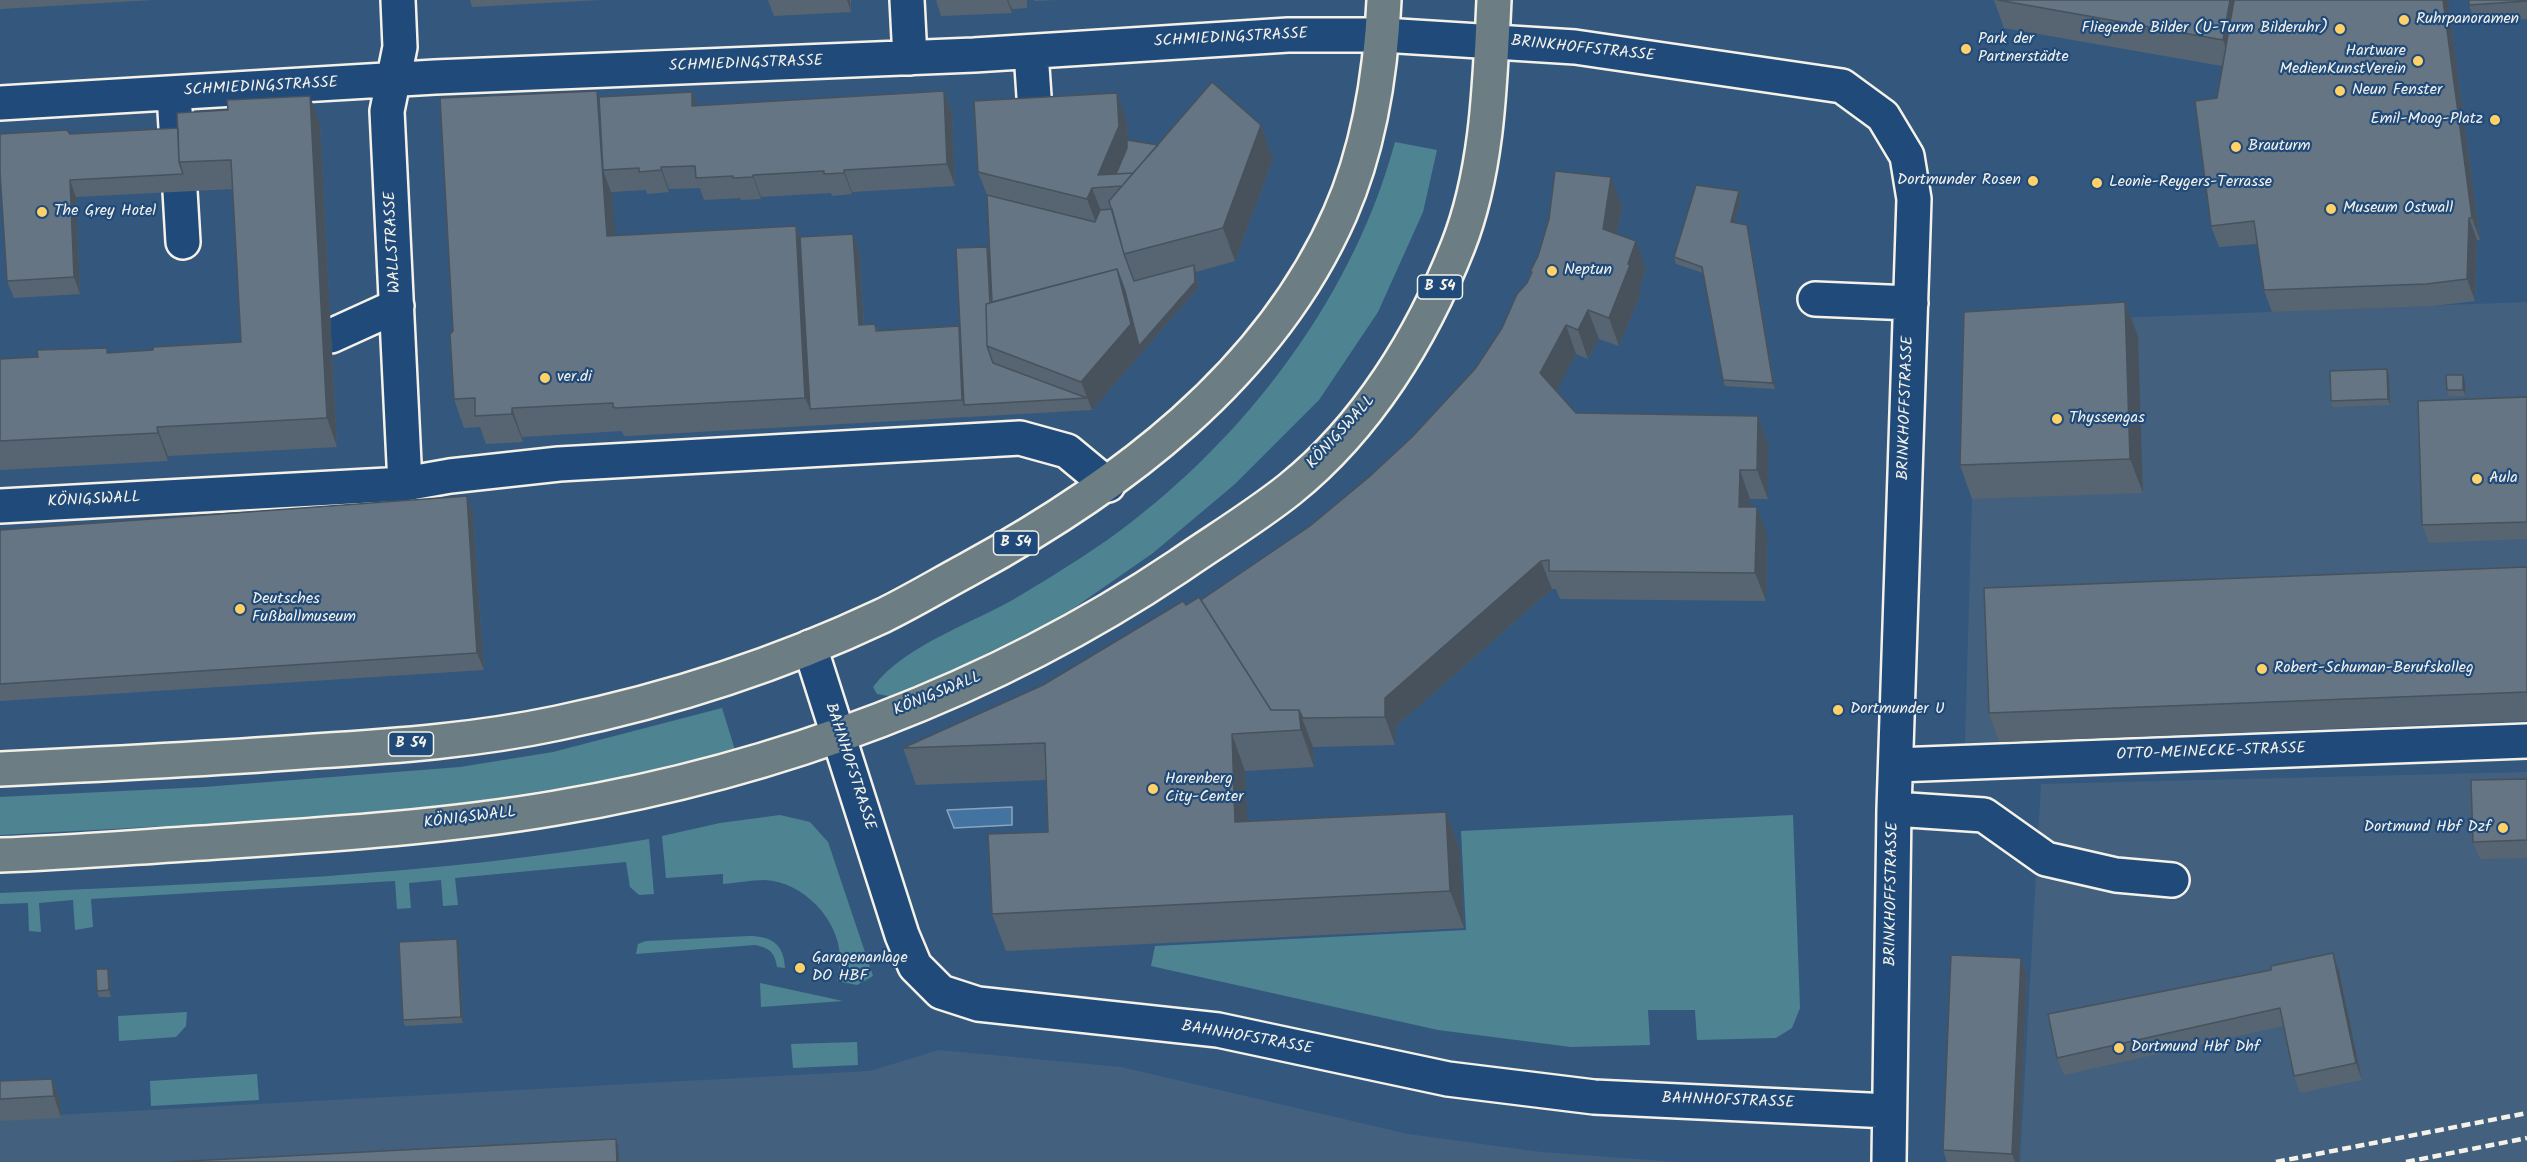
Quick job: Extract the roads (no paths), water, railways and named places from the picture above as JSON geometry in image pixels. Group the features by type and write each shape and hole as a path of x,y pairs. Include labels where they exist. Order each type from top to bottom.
{"main road":[{"name":"B 54","path":"0,769 208,759 479,737 560,723 725,678 810,647 885,614 1041,530 1108,485 1155,448 1235,371 1282,314 1308,274 1340,213 1354,172 1371,108 1383,35 1384,0"},
{"name":"KÖNIGSWALL","path":"0,855 370,832 554,808 657,788 757,762 840,735 989,675 1121,604 1290,489 1346,434 1369,407 1399,363 1444,280 1460,241 1479,166 1494,0"}],"street":[{"name":"WALLSTRASSE","path":"398,0 400,47 387,111 405,484"},
{"path":"907,0 910,58"},
{"name":"SCHMIEDINGSTRASSE","path":"0,103 393,80 1031,52 1288,34 1492,40"},
{"name":"BRINKHOFFSTRASSE","path":"1492,40 1587,49 1842,86 1883,116 1907,156 1914,199 1894,809 1889,1162"},
{"path":"1031,52 1036,126"},
{"path":"185,93 188,143"},
{"path":"180,191 183,242"},
{"path":"1815,299 1911,303"},
{"path":"331,336 397,306"},
{"name":"KÖNIGSWALL","path":"0,507 405,484 450,476 559,464 954,430 1020,438 1067,451 1108,485"},
{"name":"BAHNHOFSTRASSE","path":"810,647 906,945 915,966 941,992 978,1004 1218,1030 1448,1079 1594,1097 1889,1111"},
{"name":"OTTO-MEINECKE-STRASSE","path":"1896,765 2026,750 2423,735 2527,741"},
{"path":"1894,809 1984,815 2046,859 2116,875 2172,880"}],"railway":[{"path":"2276,1162 2527,1113"},
{"path":"2406,1162 2527,1138"}],"place":[{"name":"Ruhrpanoramen","path":"2404,20"},
{"name":"Fliegende Bilder (U-Turm Bilderuhr)","path":"2340,29"},
{"name":"Park der Partnerstädte","path":"1966,49"},
{"name":"Hartware MedienKunstVerein","path":"2418,61"},
{"name":"Neun Fenster","path":"2340,91"},
{"name":"Emil-Moog-Platz","path":"2495,120"},
{"name":"Brauturm","path":"2236,147"},
{"name":"Dortmunder Rosen","path":"2033,181"},
{"name":"Leonie-Reygers-Terrasse","path":"2097,183"},
{"name":"Museum Ostwall","path":"2331,209"},
{"name":"The Grey Hotel","path":"42,212"},
{"name":"Neptun","path":"1552,271"},
{"name":"ver.di","path":"545,378"},
{"name":"Thyssengas","path":"2057,419"},
{"name":"Aula","path":"2477,479"},
{"name":"Deutsches Fußballmuseum","path":"240,609"},
{"name":"Robert-Schuman-Berufskolleg","path":"2262,669"},
{"name":"Dortmunder U","path":"1838,710"},
{"name":"Harenberg City-Center","path":"1153,789"},
{"name":"Dortmund Hbf Dzf","path":"2503,828"},
{"name":"Garagenanlage DO HBF","path":"800,968"},
{"name":"Dortmund Hbf Dhf","path":"2119,1048"}]}
